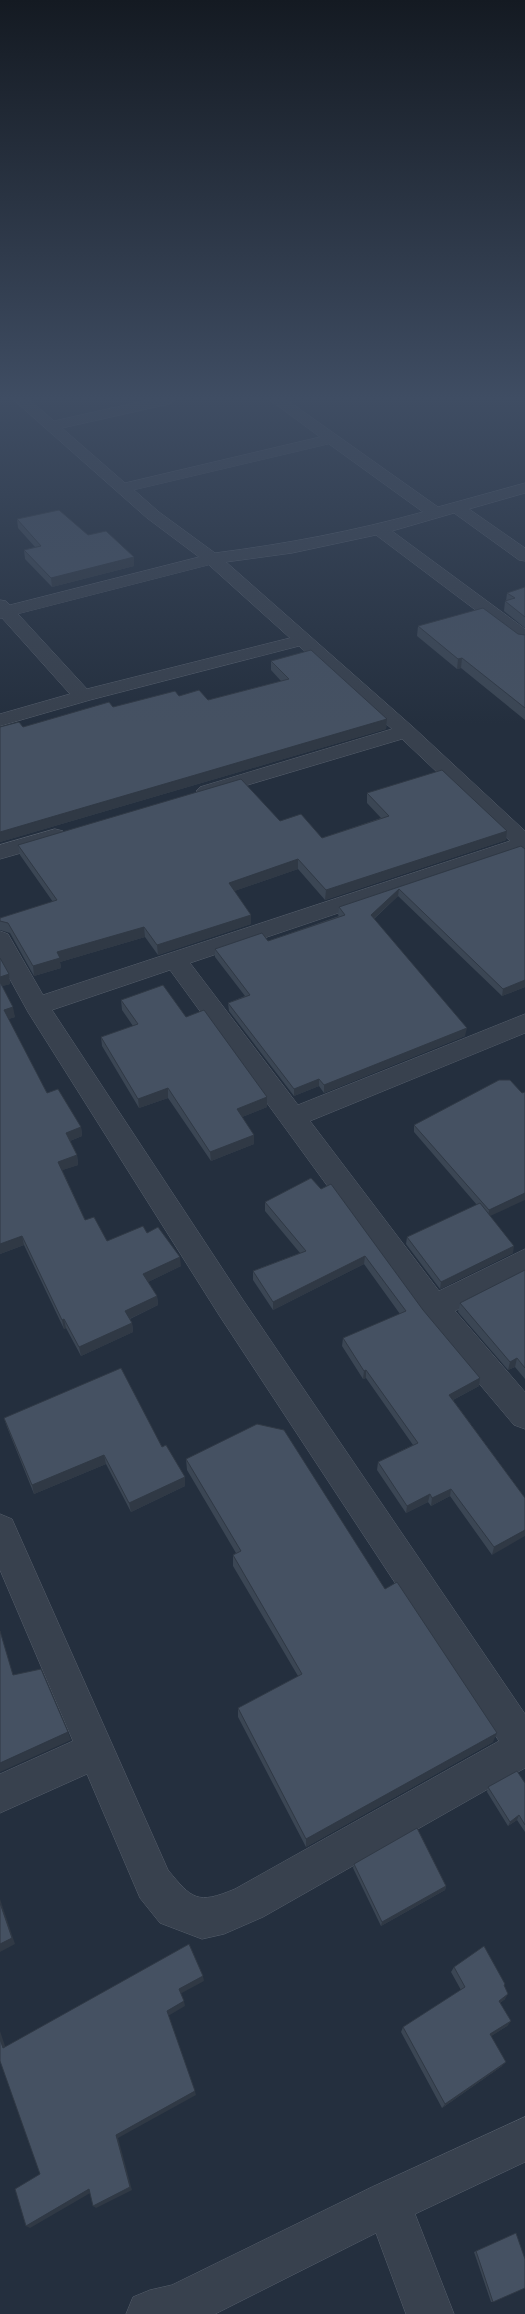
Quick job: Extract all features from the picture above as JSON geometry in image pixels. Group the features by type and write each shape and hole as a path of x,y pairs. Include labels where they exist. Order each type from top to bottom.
{"street":[{"path":"37,1006 525,843 406,731 212,559 147,508"},
{"path":"428,508 435,513"},
{"path":"83,696 2,610 212,559 292,548 379,529 453,508"},
{"path":"457,508 525,556"},
{"path":"379,529 525,638"},
{"path":"0,720 83,696 302,640"},
{"path":"189,796 406,731"},
{"path":"0,852 76,830"},
{"path":"0,939 37,1006 230,1306 525,1747 249,1903 224,1914 202,1919 174,1909 154,1884 0,1530"},
{"path":"176,961 434,1308 525,1416"},
{"path":"292,1118 525,1022"},
{"path":"434,1308 525,1261"},
{"path":"0,1794 95,1751"},
{"path":"150,2314 177,2308 388,2203 525,2139"},
{"path":"388,2203 430,2314"}],"building":[{"path":"59,510 88,535 106,531 134,557 51,578 24,550 41,546 17,519"},
{"path":"525,587 525,617 505,601 515,598 507,593"},
{"path":"483,608 518,634 525,635 525,708 462,658 458,659 418,626"},
{"path":"311,650 387,719 0,832 0,727 19,722 23,727 109,702 113,707 175,691 179,696 199,690 208,700 289,679 271,661"},
{"path":"442,770 507,831 326,890 298,859 229,883 251,915 157,945 144,927 57,952 60,958 33,966 8,923 0,921 0,918 57,900 18,845 241,779 280,821 301,814 322,838 389,816 367,793"},
{"path":"521,846 525,849 525,980 503,989 399,889 371,915 467,1028 324,1085 319,1079 294,1089 228,1003 250,995 215,949 262,933 268,941 345,915 339,907"},
{"path":"0,958 9,974 0,977"},
{"path":"0,982 13,1007 4,1010 47,1093 58,1089 81,1127 66,1133 77,1155 58,1162 85,1220 94,1217 107,1241 143,1226 147,1233 158,1227 180,1257 143,1274 157,1296 125,1311 132,1323 79,1347 64,1319 62,1320 22,1236 0,1244"},
{"path":"163,985 186,1017 204,1010 267,1097 237,1109 254,1135 210,1152 168,1088 138,1099 101,1037 138,1024 121,1000"},
{"path":"499,1080 510,1080 522,1093 525,1092 525,1193 489,1210 414,1125"},
{"path":"311,1178 321,1189 331,1184 423,1310 480,1378 449,1395 525,1498 525,1530 494,1547 451,1489 432,1498 430,1494 407,1506 378,1462 418,1443 366,1370 364,1371 343,1338 406,1311 365,1256 273,1302 253,1271 306,1251 265,1202"},
{"path":"480,1203 514,1246 441,1282 407,1237"},
{"path":"525,1270 525,1368 517,1358 510,1362 460,1303"},
{"path":"121,1368 162,1447 166,1445 185,1477 129,1503 104,1455 32,1485 4,1418"},
{"path":"257,1424 284,1430 385,1589 397,1582 497,1733 306,1839 238,1708 302,1674 233,1555 241,1551 186,1459"},
{"path":"0,1631 13,1675 41,1669 68,1732 0,1763"},
{"path":"517,1771 525,1783 525,1825 519,1815 510,1822 488,1787"},
{"path":"417,1828 446,1886 382,1922 354,1864"},
{"path":"0,1903 12,1938 0,1944"},
{"path":"189,1944 203,1976 179,1989 184,2001 167,2011 195,2091 116,2135 130,2187 93,2206 89,2189 26,2226 15,2189 40,2174 0,2061 0,2039 3,2048"},
{"path":"484,1946 505,1984 508,1994 499,2001 511,2021 490,2034 506,2062 445,2104 403,2027 465,1987 454,1967"},
{"path":"516,2233 525,2259 525,2288 493,2302 476,2251"}]}
